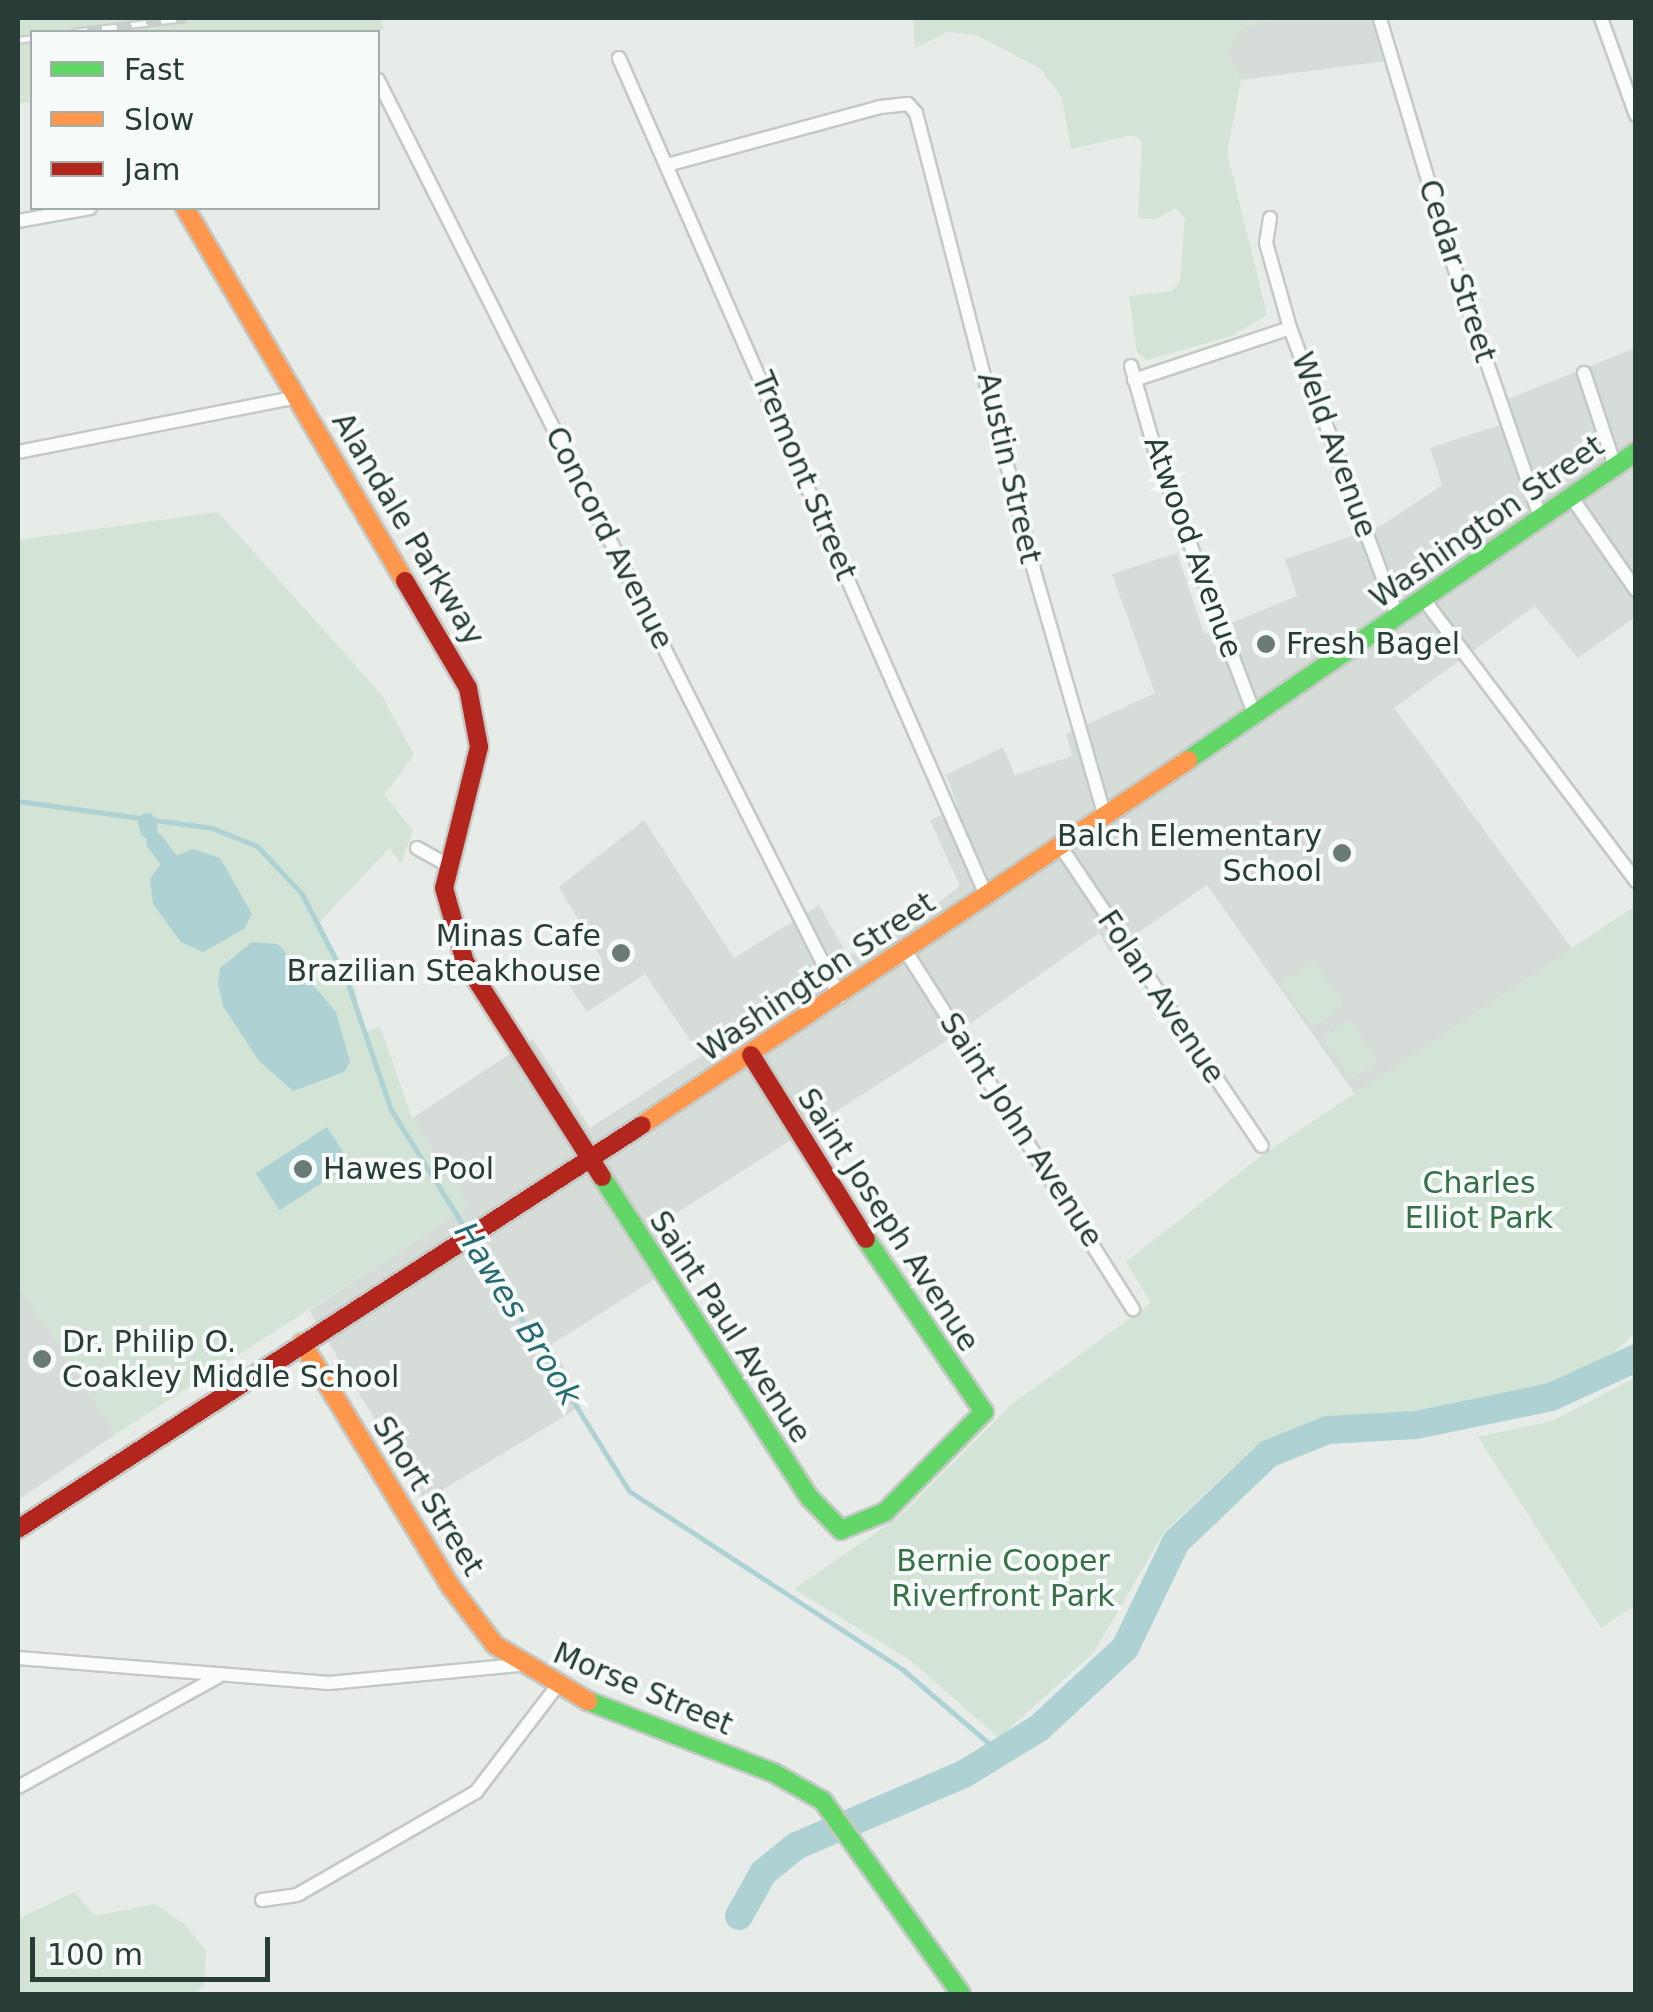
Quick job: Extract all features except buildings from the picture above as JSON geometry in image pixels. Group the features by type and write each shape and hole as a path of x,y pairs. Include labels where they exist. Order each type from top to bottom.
{"street":[{"path":"1601,18 1636,115"},
{"name":"Cedar Street","path":"1380,19 1452,262 1541,520"},
{"name":"Tremont Street","path":"620,58 986,895"},
{"name":"Concord Avenue","path":"380,84 840,997"},
{"name":"Austin Street","path":"667,165 880,106 908,104 919,120 1032,567 1105,816"},
{"path":"18,221 79,210"},
{"name":"Alandale Parkway","path":"186,210 468,688 479,748 477,775 448,865 446,909 466,962 588,1161"},
{"name":"Weld Avenue","path":"1270,218 1266,243 1290,328 1398,618"},
{"name":"Atwood Avenue","path":"1254,712 1132,373 1290,328"},
{"path":"1584,373 1615,466"},
{"name":"Alandale Parkway","path":"18,452 298,396"},
{"name":"Washington Street","path":"18,1529 907,953 986,895 1398,618 1636,452"},
{"path":"1572,498 1636,590"},
{"path":"1424,600 1636,881"},
{"name":"Folan Avenue","path":"1061,847 1262,1146"},
{"path":"418,848 448,865"},
{"name":"Saint John Avenue","path":"907,953 1133,1309"},
{"name":"Saint Joseph Avenue","path":"752,1055 887,1273 984,1412 885,1512 841,1530 830,1522"},
{"name":"Saint Paul Avenue","path":"588,1161 830,1522"},
{"name":"Short Street","path":"302,1343 475,1621 522,1665"},
{"name":"Morse Street","path":"18,1658 358,1684 522,1665 557,1686 774,1773 834,1812 961,1994"},
{"path":"18,1786 217,1676"},
{"path":"262,1900 297,1895 476,1792 557,1686"}],"shaded area":[{"path":"1277,18 1385,18 1394,60 1241,80 1227,53 1232,41 1245,26"},
{"path":"1635,348 1635,617 1578,658 1535,606 1394,708 1573,950 1355,1094 1207,885 1110,952 1099,933 943,1043 653,1228 677,1265 551,1345 585,1404 424,1501 309,1310 469,1206 412,1118 533,1039 590,1128 701,1056 645,974 587,1012 569,985 603,962 559,887 644,820 734,958 819,905 848,956 915,920 960,886 930,820 958,807 946,775 1003,747 1015,775 1072,756 1066,734 1155,693 1112,574 1177,553 1204,634 1297,596 1285,559 1381,526 1442,485 1430,448 1500,425 1493,405"},
{"name":"Dr. Philip O. Coakley Middle School","path":"18,1284 116,1434 18,1500"}],"green space":[{"path":"18,18 381,18 384,30 30,30 30,102 18,104"},
{"path":"913,18 1277,18 1245,26 1227,52 1241,80 1227,153 1267,315 1232,336 1147,360 1137,352 1129,296 1172,291 1180,281 1185,218 1175,208 1157,219 1138,218 1142,141 1132,135 1071,149 1062,98 1040,68 976,35 947,32 915,48"},
{"path":"218,512 381,694 414,755 384,795 413,830 401,864 389,848 318,924 355,988 364,1033 380,1026 412,1118 469,1206 116,1434 18,1284 18,540"},
{"path":"1635,906 1635,1333 1584,1380 1436,1413 1319,1420 1255,1447 1164,1532 1094,1652 999,1738 910,1660 794,1589 899,1517 1011,1405 1151,1303 1126,1262 1261,1156"},
{"path":"1313,961 1344,1005 1312,1028 1281,983"},
{"path":"1350,1020 1378,1061 1351,1079 1323,1038"},
{"path":"1635,1378 1635,1605 1601,1628 1478,1437 1552,1421"},
{"path":"74,1892 95,1916 155,1904 184,1924 206,1950 204,1986 194,1994 18,1994 18,1919"}],"water":[{"path":"193,849 220,858 252,914 244,929 203,952 181,942 153,904 150,879 163,861"},
{"path":"252,942 278,944 336,1012 350,1062 344,1072 293,1091 259,1061 223,1006 218,983 220,968"},
{"name":"Hawes Pool","path":"327,1127 351,1164 280,1210 256,1173"}],"waterway":[{"name":"Hawes Brook","path":"18,801 212,828 257,846 302,894 347,981 391,1110 629,1491 902,1669 1001,1754"},
{"path":"147,822 149,830"},
{"path":"155,842 182,877"},
{"path":"739,1916 763,1873 796,1846 964,1774 1039,1728 1125,1648 1176,1542 1268,1454 1328,1430 1416,1425 1551,1397 1636,1358"}],"railway":[{"path":"88,30 186,18"},
{"path":"18,40 30,38"}],"traffic: fast":[{"path":"1188,760 1636,452"},
{"path":"602,1177 810,1498 841,1530 885,1512 984,1412 866,1239"},
{"path":"588,1701 774,1773 823,1801 961,1994"}],"traffic: slow":[{"path":"186,210 405,581"},
{"path":"642,1125 1188,760"},
{"path":"302,1343 451,1587 495,1645 588,1701"}],"traffic: jam":[{"path":"405,581 468,688 479,747 444,888 465,962 602,1177"},
{"path":"751,1055 866,1239"},
{"path":"18,1529 642,1125"}],"place":[{"name":"Fresh Bagel","path":"1266,644"},
{"name":"Balch Elementary School","path":"1342,853"},
{"name":"Minas Cafe Brazilian Steakhouse","path":"621,953"},
{"name":"Hawes Pool","path":"303,1169"},
{"name":"Dr. Philip O. Coakley Middle School","path":"42,1359"}],"park label":[{"name":"Charles Elliot Park","path":"1479,1200"},
{"name":"Bernie Cooper Riverfront Park","path":"1003,1578"}]}
